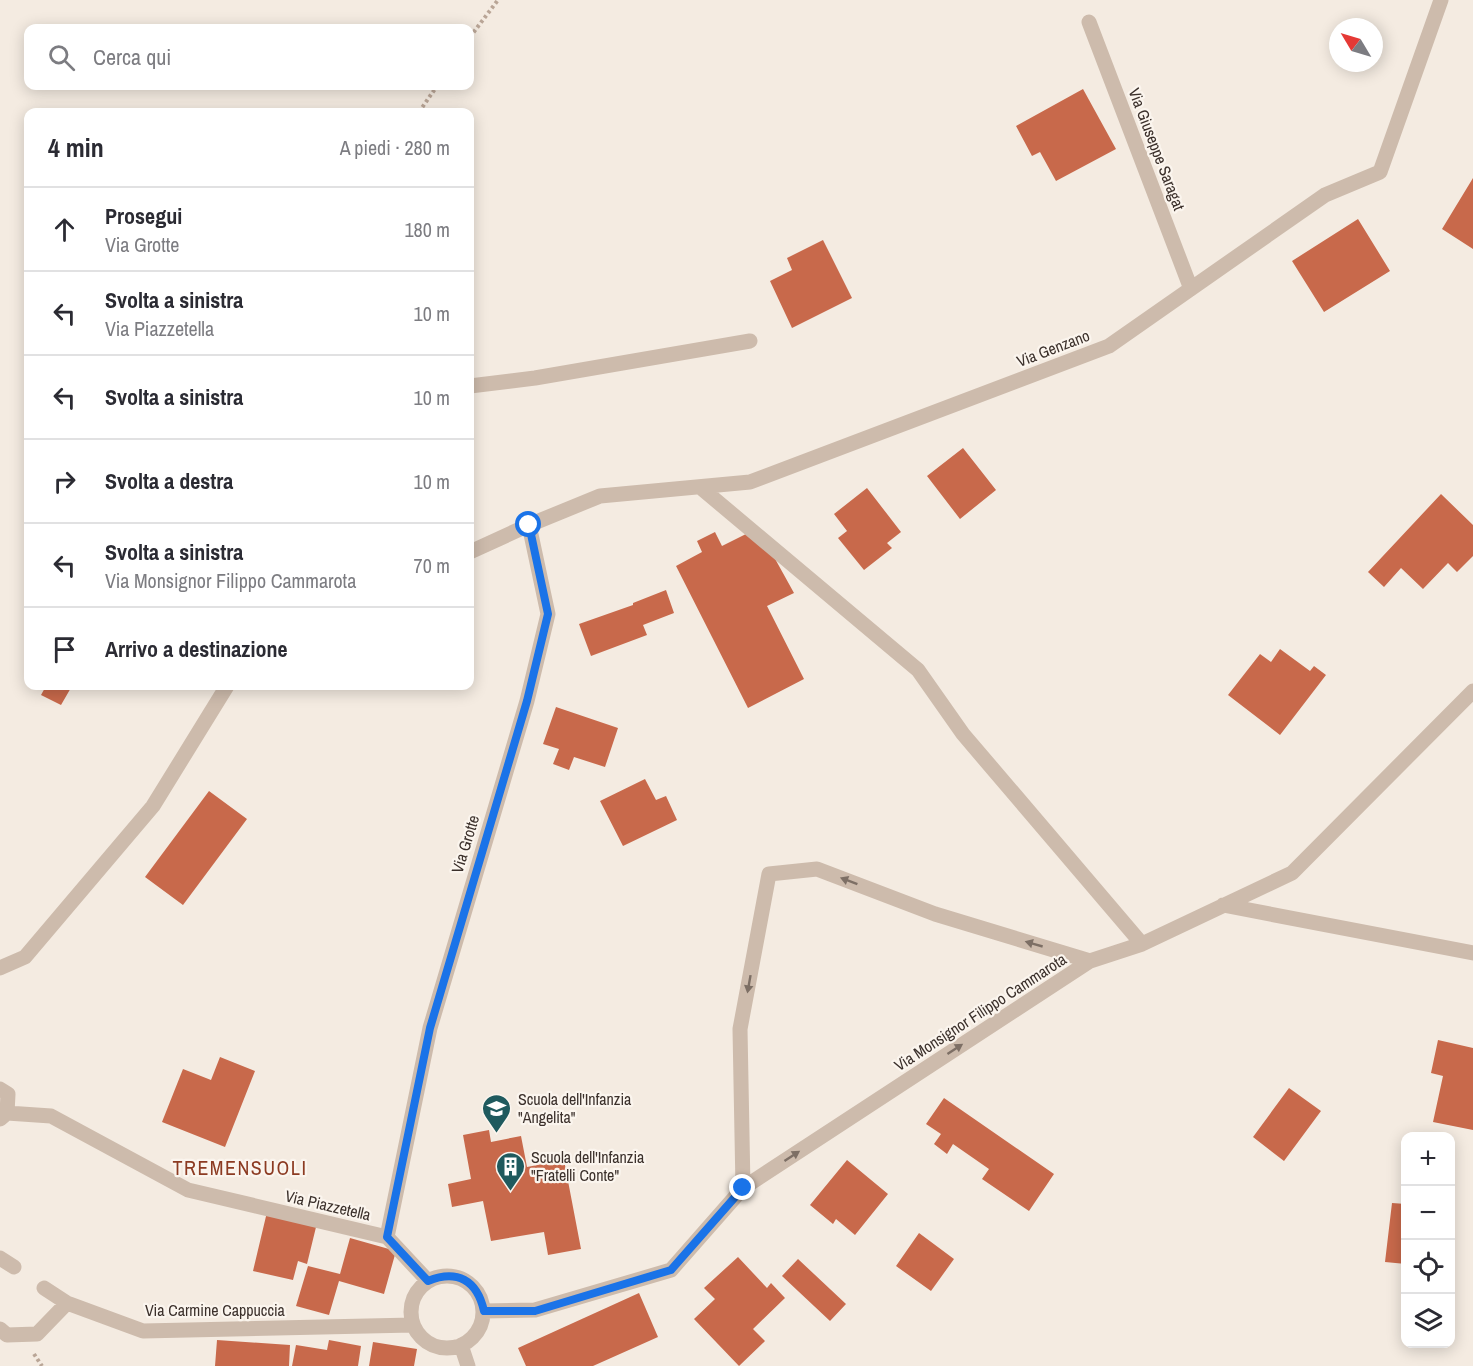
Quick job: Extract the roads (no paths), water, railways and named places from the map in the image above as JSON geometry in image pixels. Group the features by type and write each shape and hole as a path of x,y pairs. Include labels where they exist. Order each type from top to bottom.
{"street":[{"name":"Via Genzano","path":"529,525 600,496 750,482 1109,346 1325,195 1380,172 1441,0"},
{"name":"Via Giuseppe Saragat","path":"1089,22 1191,289"},
{"path":"474,386 535,378 750,341"},
{"path":"700,487 918,670 963,734 1142,944"},
{"path":"474,550 529,525"},
{"name":"Via Grotte","path":"387,1237 430,1028 527,701 548,614 529,525"},
{"path":"0,968 25,957 153,806 225,690"},
{"name":"Via Monsignor Filippo Cammarota","path":"484,1311 535,1311 671,1270 743,1188 1090,961 1142,944 1292,873 1473,691"},
{"path":"743,1188 740,1029 769,874 817,869 935,914 1090,961"},
{"path":"1223,905 1473,953"},
{"name":"Via Piazzetella","path":"0,1089 8,1094 3,1116 51,1116 188,1190 387,1237 428,1281"},
{"path":"0,1258 14,1268"},
{"path":"446,1276 465,1280 475,1288 481,1298 484,1311 478,1332 461,1346 447,1348 433,1346 421,1337 413,1325 410,1313 413,1300 418,1289 428,1281 446,1276"},
{"name":"Via Carmine Cappuccia","path":"44,1288 67,1304 143,1330 413,1325"},
{"path":"0,1329 7,1335 37,1335 67,1304"},
{"path":"461,1346 468,1366"}],"place":[{"name":"Scuola dell'Infanzia \"Angelita\"","path":"497,1134"},
{"name":"Scuola dell'Infanzia \"Fratelli Conte\"","path":"510,1192"}],"district":[{"name":"TREMENSUOLI","path":"240,1167"}]}
